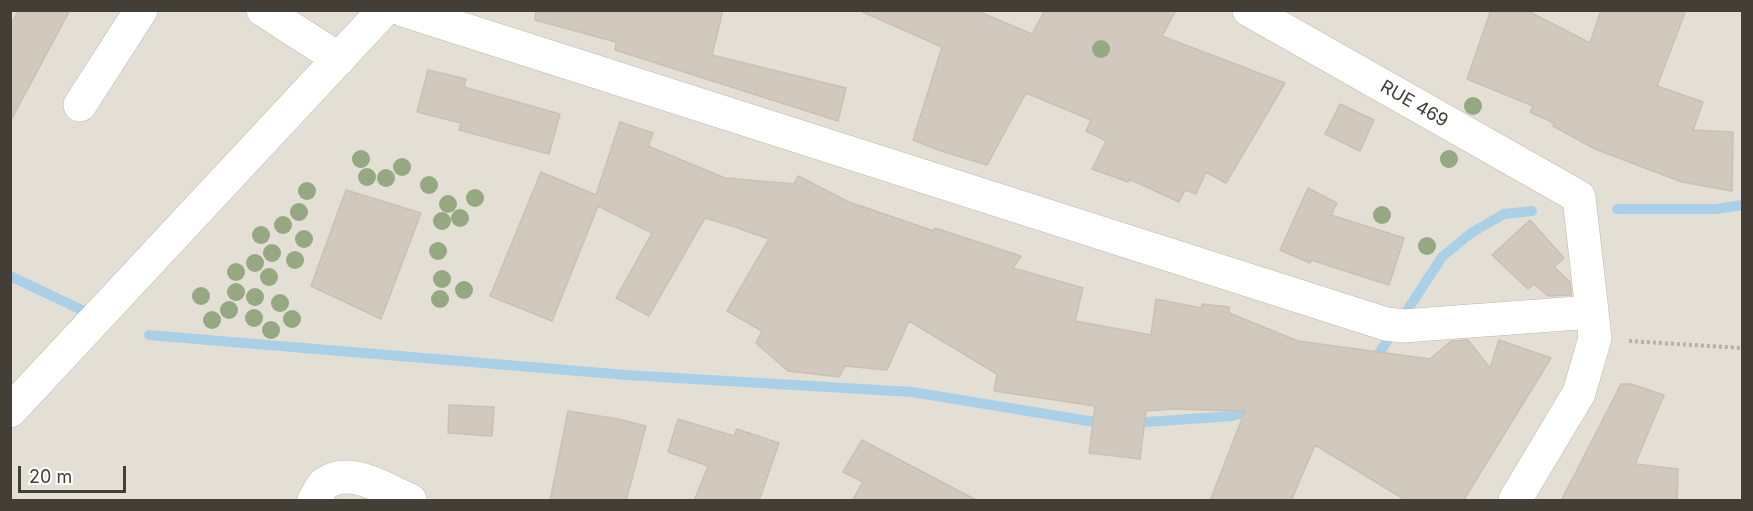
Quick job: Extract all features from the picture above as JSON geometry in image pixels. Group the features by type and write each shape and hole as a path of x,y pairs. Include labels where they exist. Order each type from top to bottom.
{"street":[{"path":"80,105 141,10"},
{"path":"263,10 339,59"},
{"path":"10,411 384,10"},
{"path":"403,10 1395,325 1593,325 1579,393 1515,501"},
{"name":"RUE 469","path":"1249,10 1579,197 1593,325"},
{"path":"319,493 339,478 354,476 410,501"}],"path":[{"path":"1593,325 1743,348"}],"shaded area":[{"path":"11,11 1742,11 1742,500 11,500"}],"building":[{"path":"19,10 70,10 10,122 10,26"},
{"path":"536,10 723,10 712,55 846,88 838,121 615,50 616,42 535,20"},
{"path":"858,10 975,10 1032,34 1045,10 1176,10 1162,36 1285,83 1226,183 1206,172 1196,194 1185,190 1179,202 1129,179 1128,182 1092,169 1106,141 1086,131 1091,120 1026,93 987,165 913,140 942,47"},
{"path":"1491,10 1526,10 1590,43 1601,10 1686,10 1657,86 1703,102 1693,130 1733,132 1732,191 1682,182 1595,149 1553,126 1554,123 1530,112 1533,106 1467,79"},
{"path":"428,70 466,79 464,87 560,114 549,154 459,130 461,123 417,112"},
{"path":"1340,104 1374,120 1360,151 1325,134"},
{"path":"620,122 653,133 648,146 725,178 794,184 798,176 849,202 934,231 935,228 1021,256 1013,268 1083,288 1075,321 1151,335 1156,299 1201,308 1202,304 1229,307 1229,313 1298,341 1430,359 1451,341 1468,340 1490,368 1499,340 1551,358 1463,501 1407,501 1315,445 1291,501 1210,501 1245,411 1172,409 1146,411 1140,459 1089,453 1095,406 994,391 997,374 909,321 887,370 845,366 839,377 788,371 756,343 762,331 727,311 769,239 705,218 649,316 616,298 652,233 598,206 552,321 490,296 541,172 596,195"},
{"path":"1308,188 1337,203 1331,215 1404,238 1389,285 1311,260 1310,263 1280,250"},
{"path":"346,190 421,213 381,319 311,286"},
{"path":"1530,220 1564,258 1554,267 1570,282 1571,295 1548,296 1534,284 1528,289 1492,255"},
{"path":"1621,384 1631,384 1664,395 1635,464 1678,469 1677,501 1561,501"},
{"path":"449,405 494,407 492,436 448,433"},
{"path":"568,411 646,426 626,501 550,501"},
{"path":"678,419 734,436 737,429 779,443 759,501 694,501 708,466 668,452"},
{"path":"862,440 978,501 852,501 863,482 843,472"}],"waterway":[{"path":"1617,209 1716,209 1742,205"},
{"path":"1372,364 1442,257 1471,233 1504,214 1532,211"},
{"path":"10,276 84,311"},
{"path":"149,335 626,375 912,392 1107,424"},
{"path":"1132,423 1232,416 1256,410"}]}
